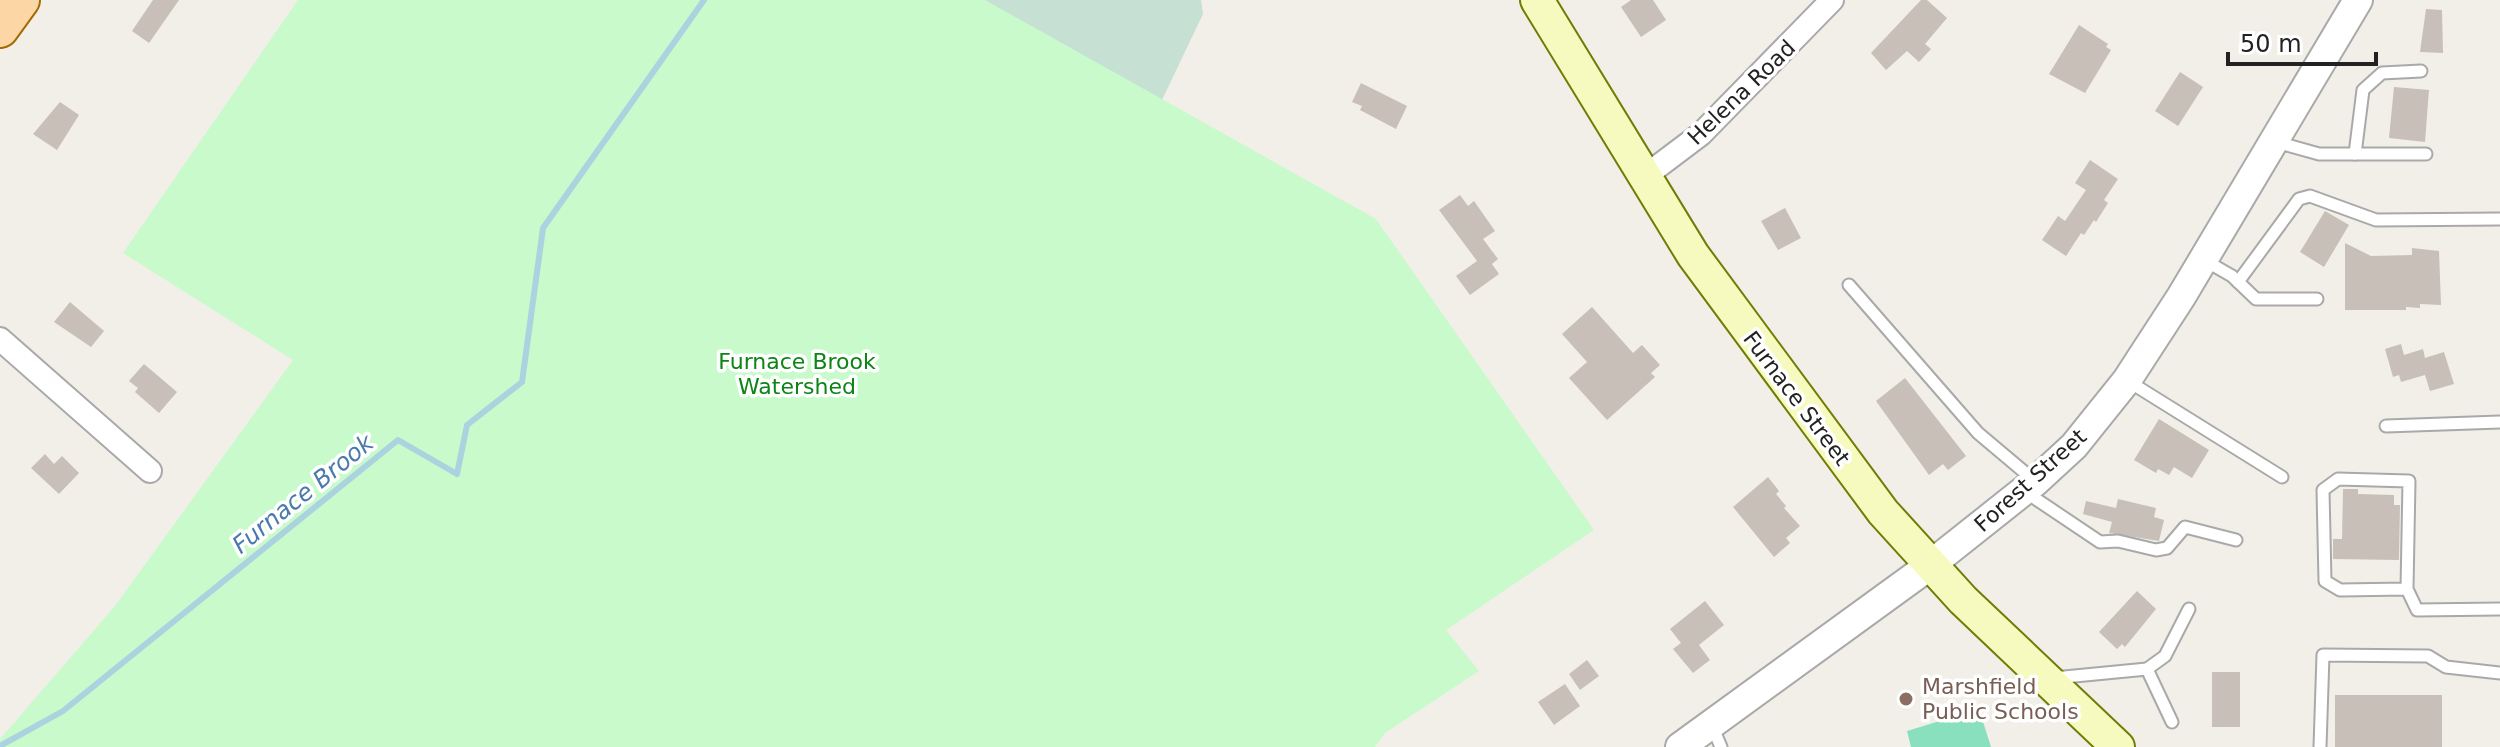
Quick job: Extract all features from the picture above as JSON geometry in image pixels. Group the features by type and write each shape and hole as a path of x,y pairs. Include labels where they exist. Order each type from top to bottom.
{"main road":[{"path":"0,29 21,0"},
{"name":"Furnace Street","path":"1537,0 1644,177 1744,328 1883,512 1929,566 2118,747"}],"street":[{"name":"Helena Road","path":"1644,177 1701,134 1832,0"},
{"name":"Forest Street","path":"1680,747 1716,736 2030,486 2074,446 2127,380 2276,142 2358,0"},
{"path":"0,339 150,471"}],"lane":[{"path":"2355,154 2363,90 2382,73 2421,71"},
{"path":"2276,142 2319,154 2426,154"},
{"path":"2238,282 2299,199 2310,196 2376,220 2500,219"},
{"path":"2203,260 2238,282 2256,299 2317,299"},
{"path":"1849,285 1978,433 2030,486 2100,542 2118,541 2156,550 2167,548 2185,527 2236,540"},
{"path":"2127,380 2282,477"},
{"path":"2386,426 2500,422"},
{"path":"2407,589 2340,590 2325,581 2323,490 2338,479 2409,481 2407,589 2417,610 2500,609"},
{"path":"2046,679 2147,669 2165,656 2189,609"},
{"path":"2320,747 2323,655 2428,656 2446,667 2500,673"},
{"path":"2147,669 2172,722"}],"green space":[{"name":"Furnace Brook Watershed","path":"298,0 985,0 1376,219 1594,530 1446,630 1479,671 1385,733 1375,747 0,747 0,739 115,606 293,360 123,253"},
{"path":"952,0 1201,0 1203,14 1161,102"},
{"path":"1979,709 1991,747 1911,747 1907,731"}],"building":[{"path":"153,0 179,0 149,43 132,31"},
{"path":"1631,0 1653,0 1666,20 1641,37 1621,7"},
{"path":"1921,0 1927,0 1947,18 1925,44 1931,49 1919,62 1907,51 1886,70 1871,53"},
{"path":"2426,9 2442,10 2443,53 2420,52"},
{"path":"2079,25 2108,44 2106,47 2111,50 2085,93 2049,74"},
{"path":"2180,72 2203,87 2178,126 2155,111"},
{"path":"1361,83 1407,106 1396,129 1360,110 1362,106 1352,102"},
{"path":"2394,87 2429,90 2425,142 2389,138"},
{"path":"60,102 79,115 57,150 33,134"},
{"path":"2090,160 2118,179 2104,200 2108,203 2096,222 2094,220 2084,235 2081,233 2066,256 2042,240 2058,216 2065,221 2086,190 2075,183"},
{"path":"1460,195 1468,206 1474,201 1495,231 1483,239 1498,259 1492,264 1499,274 1470,295 1456,276 1477,261 1439,210"},
{"path":"1785,208 1801,238 1778,250 1761,221"},
{"path":"2325,211 2349,225 2324,267 2300,252"},
{"path":"2345,243 2371,256 2412,255 2412,248 2439,251 2441,305 2420,304 2420,308 2406,307 2406,310 2345,310"},
{"path":"70,302 104,331 91,347 54,322"},
{"path":"1592,307 1633,353 1642,345 1660,365 1651,373 1655,377 1607,420 1569,378 1587,362 1562,334"},
{"path":"2401,344 2404,355 2423,349 2425,358 2444,352 2454,384 2430,391 2425,375 2401,382 2399,375 2393,377 2385,349"},
{"path":"144,364 177,392 159,413 135,392 138,388 129,381"},
{"path":"1905,378 1966,456 1948,470 1943,464 1929,475 1876,401"},
{"path":"2159,419 2209,450 2192,478 2174,467 2169,475 2158,469 2156,473 2134,460"},
{"path":"45,454 54,464 62,456 79,473 59,494 31,468"},
{"path":"1768,477 1779,491 1776,494 1786,506 1784,508 1800,526 1786,538 1790,543 1774,557 1733,507"},
{"path":"2343,489 2358,489 2358,494 2394,495 2394,505 2400,505 2399,560 2333,559 2333,539 2342,539"},
{"path":"2118,499 2156,508 2154,517 2164,520 2159,541 2109,533 2112,522 2083,514 2086,501 2116,508"},
{"path":"2137,591 2156,609 2125,647 2122,644 2117,649 2099,632"},
{"path":"1705,601 1724,625 1699,645 1710,660 1693,673 1673,649 1681,643 1670,629"},
{"path":"1587,660 1599,676 1580,690 1569,674"},
{"path":"2212,672 2240,672 2240,727 2212,727"},
{"path":"1565,684 1580,706 1554,725 1538,702"},
{"path":"2335,695 2442,695 2442,747 2335,747"}],"waterway":[{"name":"Furnace Brook","path":"0,746 63,711 398,440 457,474 467,425 522,382 543,228 704,0"}],"place":[{"name":"Marshfield Public Schools","path":"1906,699"}]}
